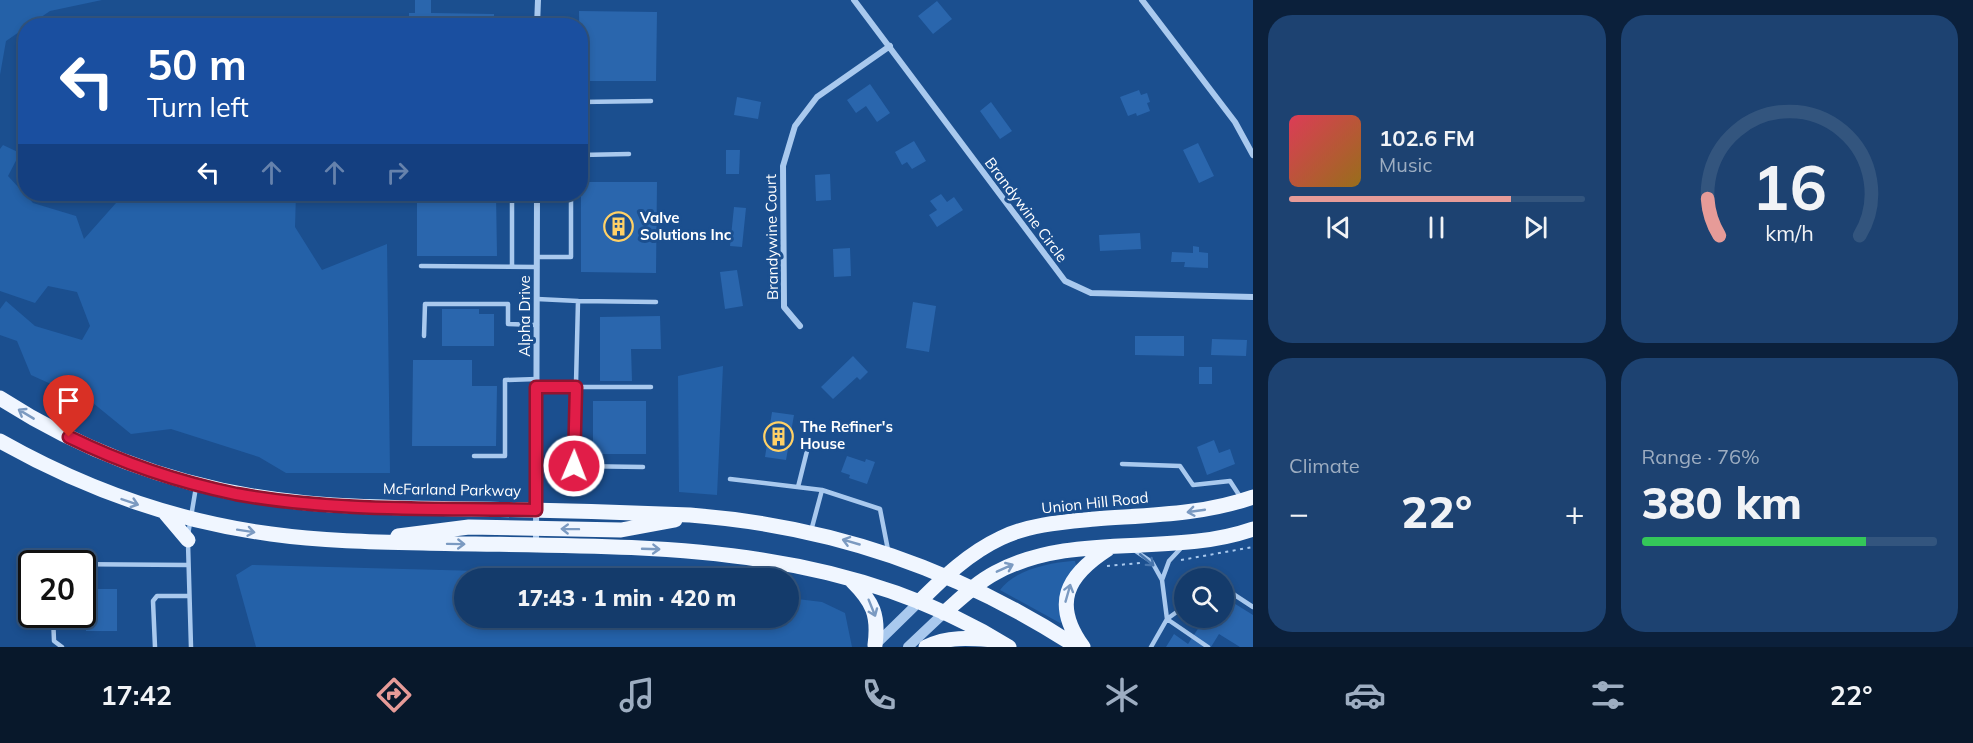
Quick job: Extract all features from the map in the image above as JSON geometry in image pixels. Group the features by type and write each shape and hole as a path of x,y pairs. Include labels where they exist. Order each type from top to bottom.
{"main road":[{"name":"McFarland Parkway","path":"0,398 49,427 131,464 196,484 261,498 308,503 690,515 762,523 811,532 889,554 946,575 1023,614 1077,647"},
{"path":"0,441 78,481 118,498 189,519 291,537 376,542 722,553 765,559 850,579 919,602 1005,644"},
{"name":"Union Hill Road","path":"919,602 946,575 986,546 1003,537 1032,528 1069,522 1179,513 1248,498"},
{"path":"164,513 188,540"},
{"path":"376,542 446,529 621,530 690,515"},
{"path":"944,613 973,588 997,572 1033,558 1056,552 1187,542 1222,537 1253,529"},
{"path":"1083,647 1067,615 1067,591 1084,567 1110,548"},
{"path":"850,579 872,603 876,616 874,646"},
{"path":"926,647 952,638 1005,644"}],"street":[{"path":"537,18 538,0"},
{"name":"Brandywine Circle","path":"854,0 1065,281 1091,293 1253,297"},
{"path":"1142,0 1235,122 1253,155"},
{"name":"Brandywine Court","path":"800,326 784,308 783,166 795,126 817,97 890,45"},
{"name":"Alpha Drive","path":"536,546 537,201"},
{"name":"Union Hill Road","path":"874,646 919,602"},
{"path":"908,647 944,613"}],"lane":[{"path":"588,102 651,101"},
{"path":"588,155 629,154"},
{"path":"512,201 512,267"},
{"path":"537,257 571,257 571,201"},
{"path":"422,266 537,267"},
{"path":"537,299 656,302"},
{"path":"578,301 574,466 644,467"},
{"path":"424,336 425,304 508,304 508,324 537,325"},
{"path":"474,456 505,456 505,380 537,379"},
{"path":"536,387 651,387"},
{"path":"798,487 808,447"},
{"path":"1122,464 1180,465 1192,486 1230,481 1248,498"},
{"path":"730,479 822,490 880,509 889,554"},
{"path":"191,647 188,540 189,519 196,484"},
{"path":"811,532 822,490"},
{"path":"1162,580 1169,561 1187,542"},
{"path":"1125,546 1152,562 1162,580 1167,619 1208,647"},
{"path":"96,564 188,565"},
{"path":"1234,595 1253,607"},
{"path":"155,647 153,601 157,596 189,596"},
{"path":"1151,647 1167,619 1174,614"},
{"path":"54,628 54,641 62,647"}],"path":[{"path":"1169,561 1189,560 1253,546"},
{"path":"1106,566 1152,562"}],"shaded area":[{"path":"0,0 102,0 50,11 40,18 18,18 18,33 6,41 0,75"},
{"path":"3,145 18,152 18,157 8,176 18,187 18,201 31,201 76,216 84,239 118,201 296,201 295,227 322,270 387,244 390,473 286,473 259,457 171,429 131,434 93,403 31,375 17,341 0,335 0,309 6,301 35,326 82,340 90,326 77,292 48,286 35,303 0,291 0,149"},
{"path":"723,366 717,495 679,492 678,376"},
{"path":"1075,561 1076,565 1066,580 1062,622 1060,623 1000,590 1014,577 1033,569"},
{"path":"252,565 454,570 454,628 799,628 799,599 822,602 845,613 852,647 256,647 236,575"},
{"path":"663,567 664,568 617,568"}],"building":[{"path":"415,0 431,0 431,13 494,14 494,18 409,18 409,13 415,13"},
{"path":"937,1 952,19 933,34 918,16"},
{"path":"579,11 657,12 656,81 588,81 588,18 579,18"},
{"path":"870,84 890,113 877,122 866,106 856,113 847,100"},
{"path":"1139,90 1141,95 1147,93 1150,111 1137,116 1136,113 1128,116 1120,97"},
{"path":"737,97 761,102 758,119 734,115"},
{"path":"991,102 1012,131 1000,139 980,111"},
{"path":"914,141 926,161 912,169 907,162 902,165 895,152"},
{"path":"1198,143 1214,176 1199,183 1183,150"},
{"path":"726,150 740,150 739,174 726,174"},
{"path":"830,174 831,200 816,201 815,175"},
{"name":"Valve Solutions Inc","path":"588,182 657,182 656,273 581,272 581,201 588,201"},
{"path":"941,194 947,202 954,197 963,210 937,227 929,215 937,210 930,201"},
{"path":"417,201 496,201 497,256 417,256"},
{"path":"734,207 746,208 742,247 730,246"},
{"path":"1140,233 1141,249 1100,251 1099,235"},
{"path":"1193,246 1199,247 1199,252 1208,253 1208,268 1184,267 1185,262 1171,262 1172,252 1193,253"},
{"path":"850,248 851,276 834,277 833,249"},
{"path":"737,270 743,306 725,309 720,272"},
{"path":"913,302 936,306 929,352 906,348"},
{"path":"442,309 479,309 479,314 494,314 494,346 442,346"},
{"path":"660,316 661,349 631,349 632,381 600,381 600,317"},
{"path":"1135,336 1184,336 1184,356 1135,355"},
{"path":"1212,339 1247,340 1246,356 1211,355"},
{"path":"853,356 868,372 860,380 857,377 833,399 821,387"},
{"path":"413,360 472,360 472,386 497,386 496,446 412,446"},
{"path":"1199,367 1212,367 1212,384 1199,384"},
{"path":"593,401 646,401 646,454 593,454"},
{"name":"The Refiner's House","path":"772,412 794,415 786,460 765,457"},
{"path":"1214,440 1219,453 1230,449 1235,464 1207,475 1197,447"},
{"path":"847,456 865,462 866,459 875,462 867,484 849,478 850,475 841,472"},
{"path":"96,589 117,589 117,631 86,631 86,628 96,628"},
{"path":"1234,603 1253,615 1253,647 1240,647 1219,634 1211,647 1166,647 1174,634 1188,644 1198,628 1234,628"}],"place":[{"name":"Valve Solutions Inc","path":"619,227"},
{"name":"The Refiner's House","path":"779,436"}],"route":[{"path":"69,437 110,456 154,472 216,489 261,498 332,505 536,510 536,387 576,387 574,466"}]}
